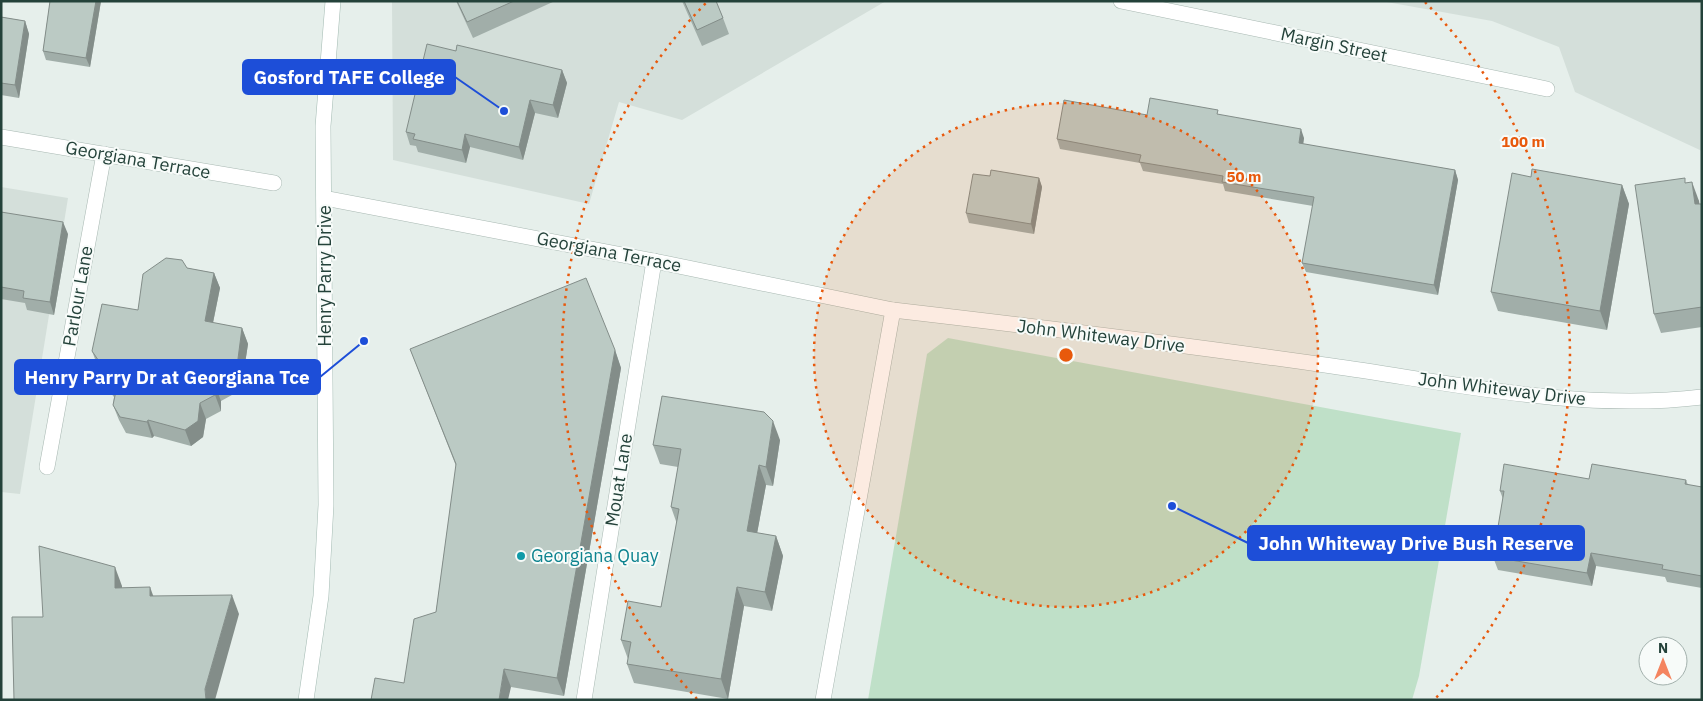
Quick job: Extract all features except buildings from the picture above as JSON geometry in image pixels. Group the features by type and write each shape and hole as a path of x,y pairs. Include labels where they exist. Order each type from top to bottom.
{"street":[{"name":"Henry Parry Drive","path":"306,700 321,596 326,505 323,126 334,1"},
{"name":"Margin Street","path":"1122,1 1547,89"},
{"name":"Georgiana Terrace","path":"1,137 274,183"},
{"name":"Parlour Lane","path":"47,467 104,154"},
{"name":"Georgiana Terrace","path":"324,198 654,260 893,310"},
{"name":"Mouat Lane","path":"584,700 654,260"},
{"name":"John Whiteway Drive","path":"893,310 1233,352 1589,401 1665,401 1702,397"},
{"path":"823,700 893,310"}],"shaded area":[{"path":"392,1 886,1 682,120 619,102 589,204 393,160"},
{"path":"1381,1 1702,1 1702,151 1575,92 1559,47 1492,21"},
{"path":"1,187 68,198 20,494 1,492"}],"green space":[{"path":"948,338 1461,433 1419,676 1412,700 868,700 927,354"}],"place":[{"name":"Gosford TAFE College","path":"504,111"},
{"name":"Henry Parry Dr at Georgiana Tce","path":"364,341"},
{"name":"John Whiteway Drive Bush Reserve","path":"1172,506"},
{"name":"Georgiana Quay","path":"521,556"}]}
